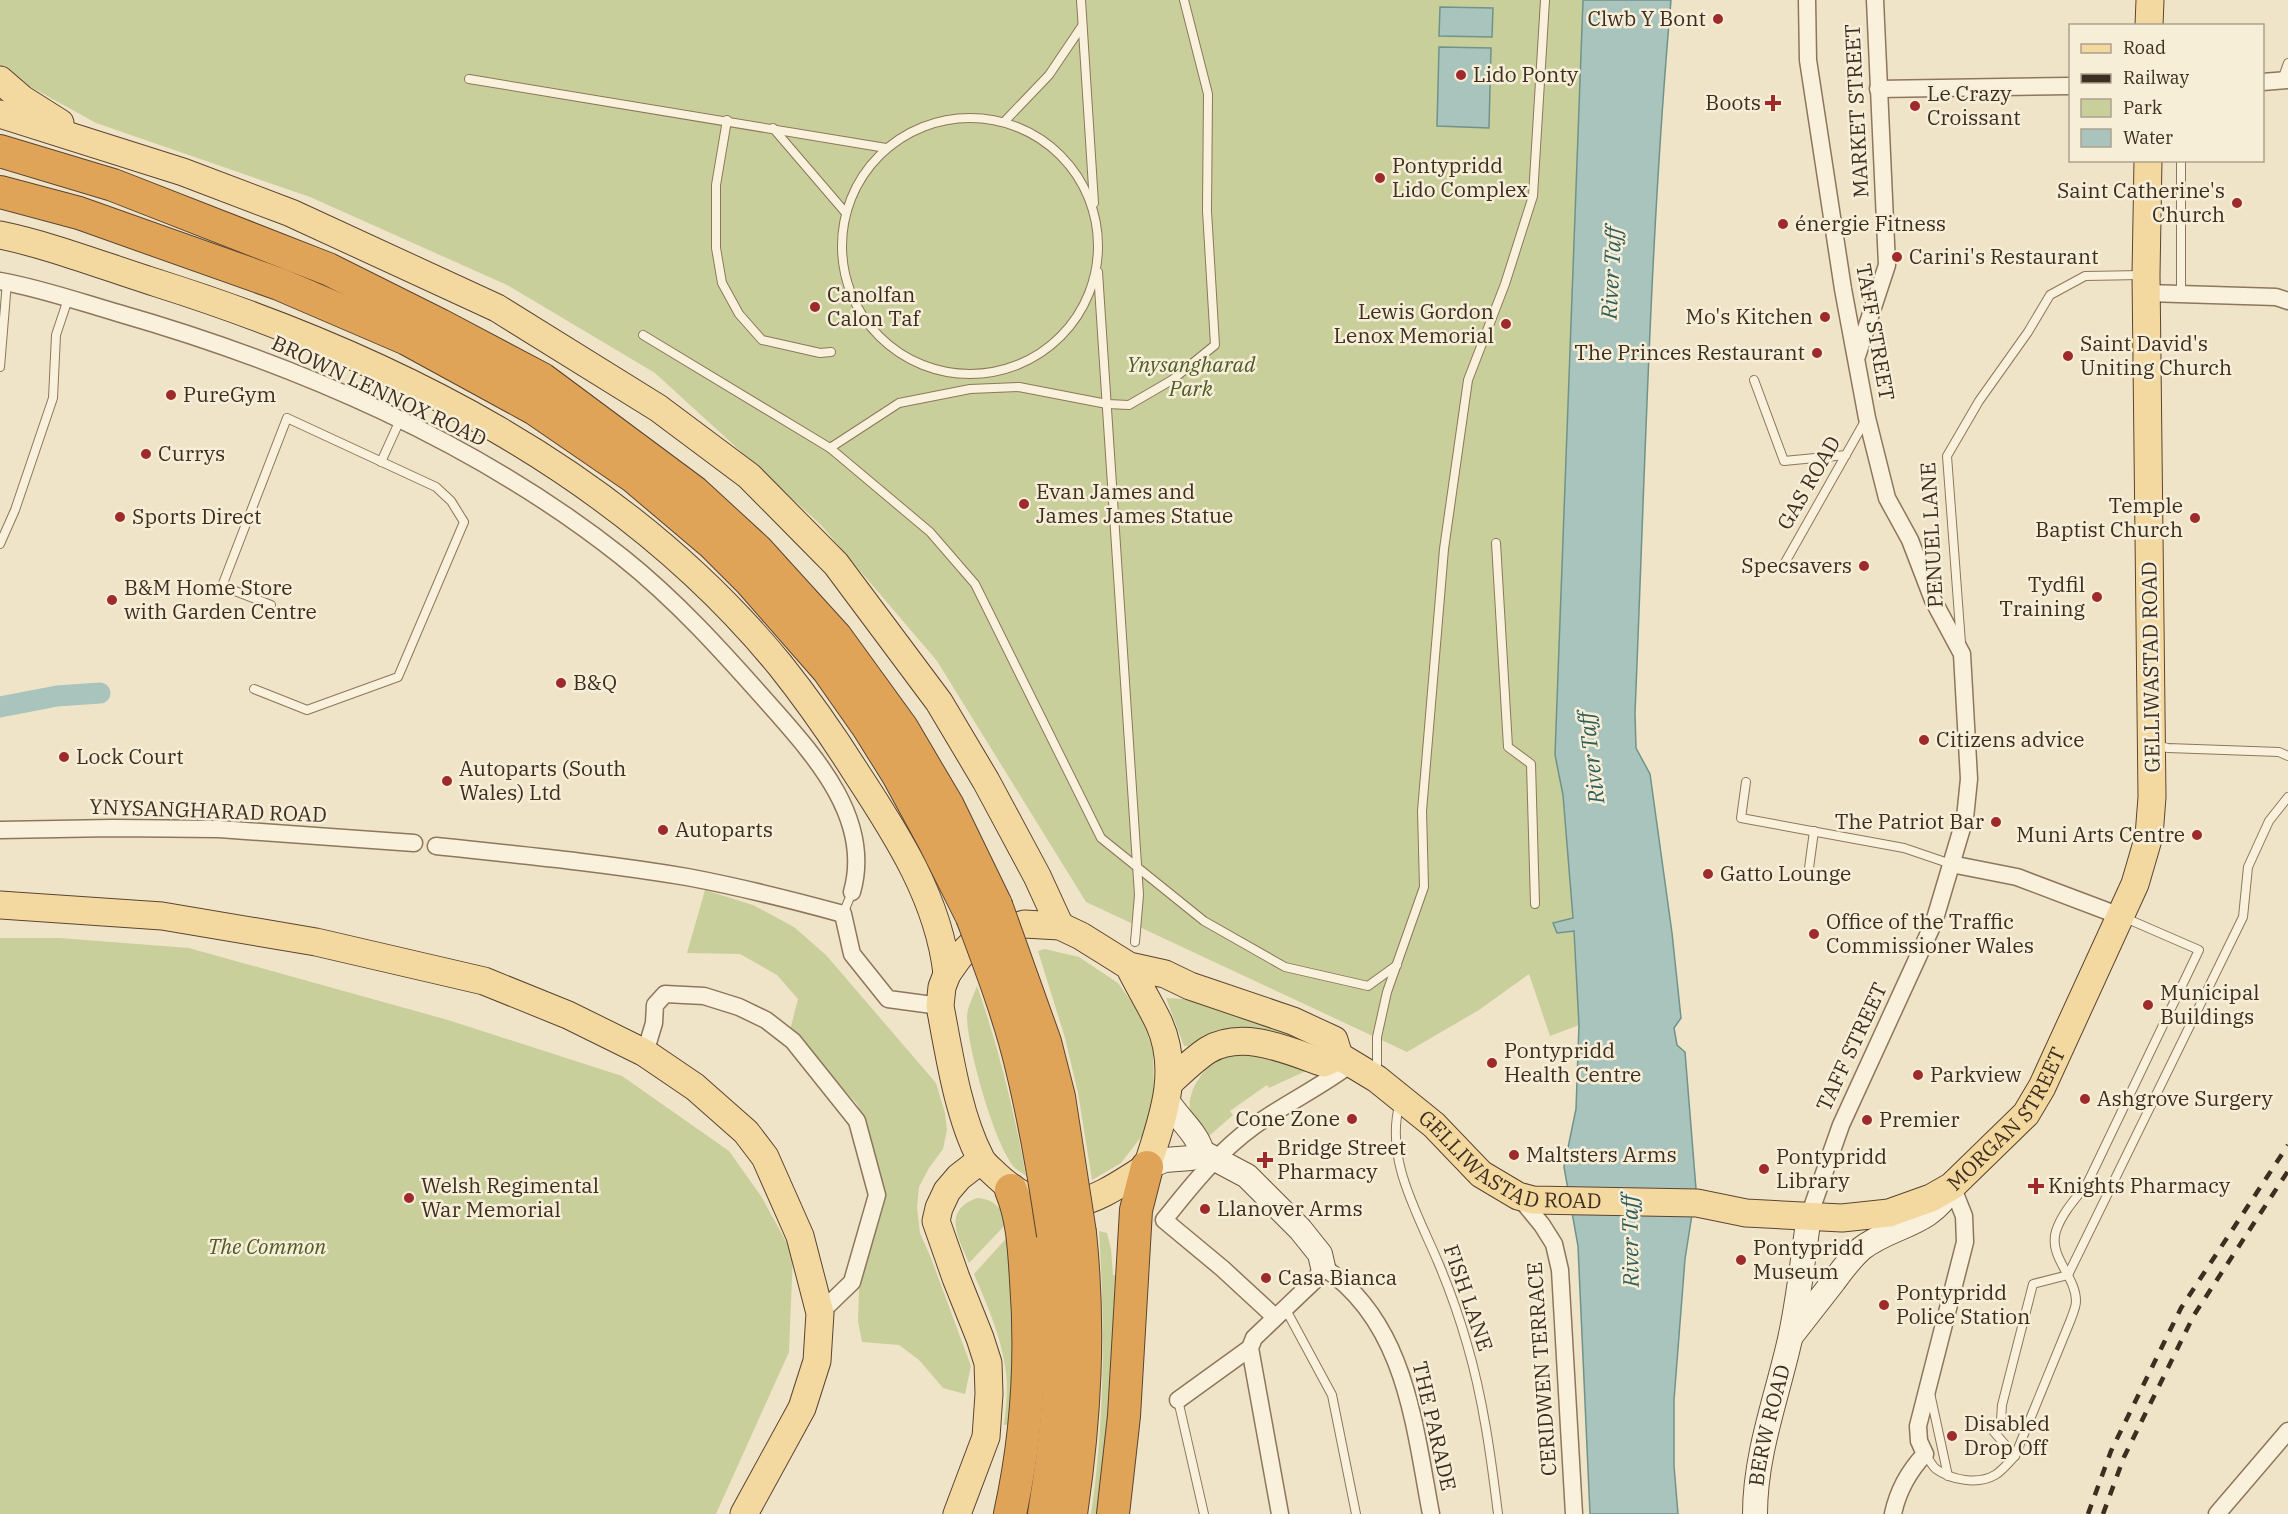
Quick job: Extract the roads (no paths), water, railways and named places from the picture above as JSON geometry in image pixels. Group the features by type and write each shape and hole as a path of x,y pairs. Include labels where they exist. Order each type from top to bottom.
{"highway":[{"path":"0,151 113,185 328,269 542,379 694,492 757,550 836,637 902,728 948,806 984,911"},
{"path":"0,192 79,213 279,284 407,339 535,409 634,477 712,543 750,581 828,670 898,775 934,841 984,911 1027,988 1054,1075 1070,1155 1066,1234 1058,1300 1059,1377 1055,1432 1044,1514"},
{"path":"1113,1514 1124,1416 1136,1210 1147,1167"},
{"path":"1010,1514 1017,1481 1029,1385 1029,1325 1023,1236 1020,1213 1011,1190"},
{"path":"1066,1234 1086,1284 1086,1362 1082,1431 1071,1514"}],"main road":[{"path":"2150,0 2150,24"},
{"path":"0,80 22,99 92,143"},
{"path":"0,114 183,171 291,213 497,308 658,408 749,476 836,564 939,702 986,781 1031,865 1060,926"},
{"name":"GELLIWASTAD ROAD","path":"2120,916 2135,884 2149,836 2152,797 2148,162"},
{"path":"0,235 207,299 331,347 452,404 536,451 610,503 669,552 737,618 778,663 821,717 909,858 936,921 944,947 947,974"},
{"path":"0,905 162,916 316,942 484,981 568,1015 645,1053 695,1087 746,1131 765,1157 800,1236 820,1312 817,1360 802,1408 744,1514"},
{"name":"MORGAN STREET","path":"1809,1216 1842,1218 1889,1213 1931,1198 1952,1186 2026,1114 2042,1087 2120,916"},
{"path":"1147,1167 1168,1093 1166,1049 1160,1024 1132,954 1060,926 1024,924 972,944 947,974 942,987 940,1006 969,1134 981,1160 1011,1190 1031,1200 1052,1206 1074,1203 1097,1196 1147,1167 1165,1160 1209,1156"},
{"name":"GELLIWASTAD ROAD","path":"1132,954 1190,986 1293,1021 1334,1040 1346,1059 1377,1079 1434,1125 1481,1174 1526,1198 1697,1203 1746,1213 1809,1216"},
{"path":"1168,1093 1209,1050 1227,1042 1263,1044 1324,1063 1346,1059"},
{"path":"1168,1093 1179,1118 1199,1140 1209,1156 1247,1176 1300,1229 1320,1254 1323,1267"},
{"path":"957,1514 986,1437 989,1394 988,1364 936,1221 947,1191 959,1177 981,1160"},
{"name":"BERW ROAD","path":"1790,1337 1859,1251 1878,1236 1896,1231 1930,1214 1943,1203 1952,1186"},
{"name":"BERW ROAD","path":"1755,1514 1755,1492 1764,1443 1790,1337 1809,1216"}],"street":[{"name":"TAFF STREET","path":"1808,0 1808,60 1867,418 1887,498 1910,540 1933,600 1962,654"},
{"name":"MARKET STREET","path":"1856,360 1887,265 1875,0"},
{"path":"2264,81 2286,72"},
{"path":"1878,89 2069,86"},
{"name":"BROWN LENNOX ROAD","path":"4,281 170,328 260,360 400,420 485,464 587,530 625,559 684,610 806,745 827,775 843,804 855,846 857,874 852,892"},
{"path":"2147,284 2181,294 2276,297 2288,301"},
{"name":"PENUEL LANE","path":"1951,864 1965,818 1969,779 1962,654"},
{"name":"YNYSANGHARAD ROAD","path":"0,830 113,828 219,830 414,843"},
{"path":"436,846 570,860 686,877 768,894 843,914 852,954 888,999 940,1006"},
{"name":"TAFF STREET","path":"1809,1216 1841,1125 1934,922 1951,864"},
{"path":"1951,864 2017,877 2120,916"},
{"path":"645,1053 654,1023 655,1005 665,994 704,996 739,1007 766,1020 793,1041 857,1121 877,1195 852,1282 820,1312"},
{"path":"1280,1312 1164,1220 1200,1175 1209,1156 1333,1078 1346,1059"},
{"path":"1893,1514 1897,1496 1911,1470 1925,1454 1919,1441 1918,1426 1965,1242 1964,1216 1952,1186"},
{"name":"CERIDWEN TERRACE","path":"1526,1198 1554,1244 1560,1270 1574,1514"},
{"path":"1280,1514 1251,1356 1254,1338 1315,1280 1323,1267"},
{"name":"THE PARADE","path":"1323,1267 1340,1278 1363,1302 1386,1337 1400,1370 1431,1514"},
{"path":"1178,1400 1251,1356"},
{"path":"2217,1514 2288,1431"}],"lane":[{"path":"1081,0 1094,210 1099,244 1098,265 1137,866 1138,894 1132,954"},
{"path":"830,448 899,403 970,389 1019,387 1107,404 1129,405 1172,380 1215,345 1207,211 1208,94 1184,0"},
{"path":"1377,1079 1377,1037 1387,992 1424,887 1422,811 1442,573 1468,380 1505,284 1533,196 1545,0"},
{"path":"1004,122 1049,75 1082,26"},
{"path":"469,79 886,148"},
{"path":"1094,210 1075,171 1044,140 1004,122 963,117 922,126 886,148 861,177 845,212 841,235 841,259 848,289 862,317 885,343 914,362 947,373 982,375 1016,367 1046,351 1071,327 1088,298 1098,265"},
{"path":"727,120 716,185 716,248 722,283 739,314 762,340 820,353 831,352"},
{"path":"773,128 845,212"},
{"path":"2181,162 2181,294"},
{"name":"PENUEL LANE","path":"1962,654 1947,456 1979,401 2028,332 2050,296 2085,276 2147,284"},
{"path":"0,367 4,281"},
{"path":"0,544 15,510 53,398 56,335 68,299"},
{"path":"643,335 830,448 930,532 975,584 1101,838 1204,921 1285,967 1368,986 1398,965"},
{"path":"1754,380 1784,461 1846,455"},
{"path":"254,689 307,710 398,677 464,522 451,501 436,487 287,418 222,586 271,605"},
{"name":"GAS ROAD","path":"1783,566 1867,418"},
{"path":"381,462 400,420"},
{"path":"1496,543 1508,747 1532,764 1535,904"},
{"path":"2151,744 2168,748 2279,752 2288,756"},
{"path":"1746,782 1741,818 1904,848 1951,864"},
{"path":"2015,1456 1994,1432 2001,1420 2002,1405 2033,1284 2068,1275 2243,917 2248,867 2270,821 2288,797"},
{"path":"1809,868 1814,831"},
{"path":"843,914 852,892"},
{"path":"1925,1454 1935,1468 1948,1476 1964,1480 1982,1480 1994,1475 2015,1456 2072,1319 2076,1302 2068,1275 2059,1260 2055,1246 2056,1232 2064,1215 2087,1184 2199,950 2120,916"},
{"name":"FISH LANE","path":"1401,1099 1395,1120 1398,1167 1440,1267 1467,1344 1492,1467 1498,1514"},
{"path":"1280,1312 1332,1395 1356,1514"},
{"path":"1928,1384 1948,1476"},
{"path":"1178,1400 1204,1514"}],"water":[{"name":"River Taff","path":"1583,0 1671,0 1653,267 1635,713 1636,748 1650,774 1672,933 1681,1018 1674,1028 1677,1045 1685,1052 1696,1189 1685,1259 1674,1400 1674,1466 1678,1514 1590,1514 1578,1246 1564,1167 1576,1109 1579,1025 1574,931 1557,933 1553,923 1573,918 1563,795 1555,755"},
{"path":"1440,7 1493,8 1492,37 1439,36"},
{"path":"1439,47 1491,48 1489,128 1437,126"}],"waterway":[{"path":"0,707 57,696 100,693"}],"railway":[{"path":"2088,1514 2111,1451 2181,1308 2288,1145"},
{"path":"2103,1514 2124,1457 2194,1315 2288,1171"}],"place":[{"name":"Clwb Y Bont","path":"1718,19"},
{"name":"Lido Ponty","path":"1461,75"},
{"name":"Boots","path":"1773,103"},
{"name":"Le Crazy Croissant","path":"1915,106"},
{"name":"Pontypridd Lido Complex","path":"1380,178"},
{"name":"Saint Catherine's Church","path":"2237,203"},
{"name":"énergie Fitness","path":"1783,224"},
{"name":"Carini's Restaurant","path":"1897,257"},
{"name":"Canolfan Calon Taf","path":"815,307"},
{"name":"Mo's Kitchen","path":"1825,317"},
{"name":"Lewis Gordon Lenox Memorial","path":"1506,324"},
{"name":"The Princes Restaurant","path":"1817,353"},
{"name":"Saint David's Uniting Church","path":"2068,356"},
{"name":"PureGym","path":"171,395"},
{"name":"Currys","path":"146,454"},
{"name":"Evan James and James James Statue","path":"1024,504"},
{"name":"Sports Direct","path":"120,517"},
{"name":"Temple Baptist Church","path":"2195,518"},
{"name":"Specsavers","path":"1864,566"},
{"name":"Tydfil Training","path":"2097,597"},
{"name":"B&M Home Store with Garden Centre","path":"112,600"},
{"name":"B&Q","path":"561,683"},
{"name":"Citizens advice","path":"1924,740"},
{"name":"Lock Court","path":"64,757"},
{"name":"Autoparts (South Wales) Ltd","path":"447,781"},
{"name":"The Patriot Bar","path":"1996,822"},
{"name":"Autoparts","path":"663,830"},
{"name":"Muni Arts Centre","path":"2197,835"},
{"name":"Gatto Lounge","path":"1708,874"},
{"name":"Office of the Traffic Commissioner Wales","path":"1814,934"},
{"name":"Municipal Buildings","path":"2148,1005"},
{"name":"Pontypridd Health Centre","path":"1492,1063"},
{"name":"Parkview","path":"1918,1075"},
{"name":"Ashgrove Surgery","path":"2085,1099"},
{"name":"Cone Zone","path":"1352,1119"},
{"name":"Premier","path":"1867,1120"},
{"name":"Maltsters Arms","path":"1514,1155"},
{"name":"Bridge Street Pharmacy","path":"1265,1160"},
{"name":"Pontypridd Library","path":"1764,1169"},
{"name":"Knights Pharmacy","path":"2036,1186"},
{"name":"Welsh Regimental War Memorial","path":"409,1198"},
{"name":"Llanover Arms","path":"1205,1209"},
{"name":"Pontypridd Museum","path":"1741,1260"},
{"name":"Casa Bianca","path":"1266,1278"},
{"name":"Pontypridd Police Station","path":"1884,1305"},
{"name":"Disabled Drop Off","path":"1952,1436"}],"park label":[{"name":"Ynysangharad Park","path":"1191,377"},
{"name":"The Common","path":"267,1247"}]}
